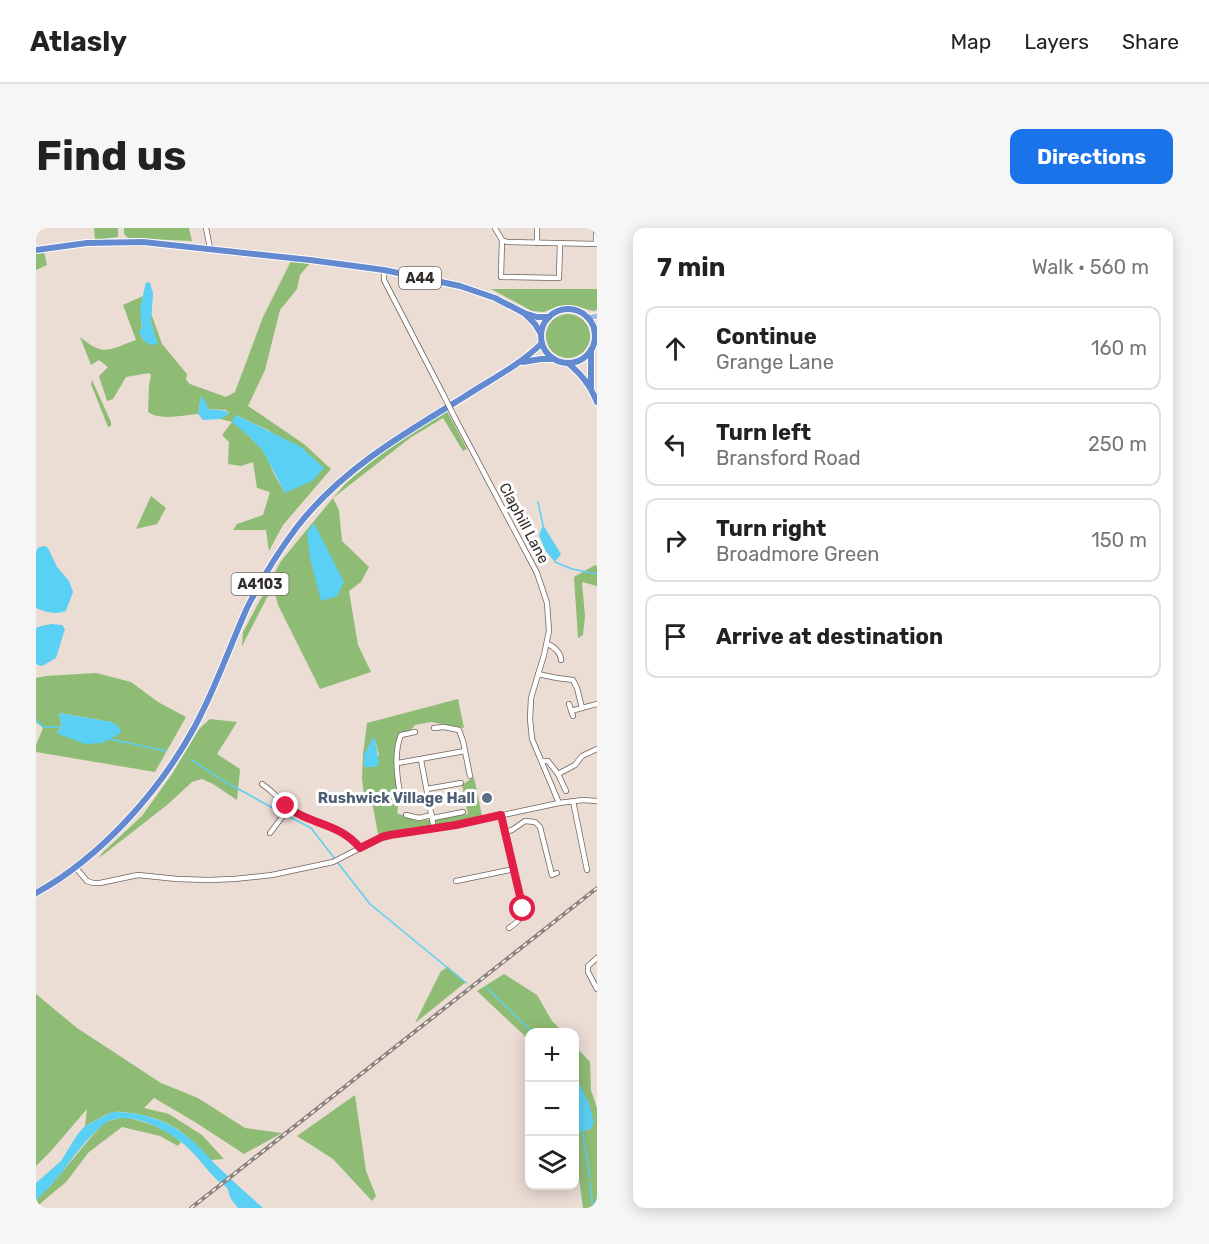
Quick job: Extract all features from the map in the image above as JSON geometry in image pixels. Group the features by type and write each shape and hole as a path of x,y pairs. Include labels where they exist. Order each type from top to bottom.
{"highway":[{"name":"A44","path":"36,250 78,244 158,243 310,260 384,270 477,291 524,313 537,317 549,317"},
{"path":"591,388 591,350 596,330 581,313 572,310 556,312 545,322 541,334 542,343 549,355 568,363 579,373 591,388 597,402"},
{"name":"A44","path":"524,313 541,334"},
{"name":"A4103","path":"36,893 76,868 98,849 126,821 164,775 195,727 258,587 286,542 309,512 343,478 371,456 516,364 542,343"},
{"path":"568,363 581,359 591,350"},
{"name":"A4103","path":"516,364 554,359"}],"main road":[{"path":"587,318 597,316"}],"street":[{"path":"206,228 210,248"},
{"path":"495,228 502,240 501,277 559,278 558,243"},
{"path":"537,228 537,243"},
{"path":"502,240 596,244 596,228"},
{"name":"Claphill Lane","path":"384,270 384,280 537,573 547,603 549,631 531,698 530,718 532,739 559,803"},
{"path":"547,644 552,645 559,653 561,660"},
{"path":"538,674 573,680 582,708"},
{"path":"569,704 572,713 597,704"},
{"path":"434,728 459,730 470,776"},
{"path":"400,793 397,754 399,741 401,735 415,732"},
{"path":"558,774 575,765 582,756 597,749"},
{"path":"398,764 465,751"},
{"path":"421,760 434,829"},
{"path":"542,761 548,761 558,774 566,791"},
{"path":"427,789 461,783"},
{"path":"262,784 301,816 342,832 360,848"},
{"path":"573,801 587,870"},
{"path":"76,868 87,881 93,883 138,875 177,879 234,879 272,875 342,858 390,835 434,829 559,803 597,801"},
{"path":"270,833 289,808"},
{"path":"406,816 419,818 463,812"},
{"path":"501,815 523,909 522,916 515,920 509,928"},
{"path":"505,832 525,821 535,822 540,827 552,875 557,873"},
{"path":"456,881 514,869"},
{"path":"597,958 588,966 588,972 597,989"}],"green space":[{"path":"94,228 118,228 118,237 95,240"},
{"path":"124,228 189,228 192,241 128,238 124,234"},
{"path":"36,252 44,252 47,265 36,270"},
{"path":"291,261 310,263 300,275 297,289 280,310 265,370 248,406 304,444 331,469 283,525 269,551 266,530 233,530 237,524 263,515 270,492 257,488 253,462 241,466 228,464 229,442 222,435 232,422 220,419 229,413 226,410 208,409 201,396 198,414 172,417 153,415 148,412 151,375 149,373 126,377 113,399 107,401 99,376 108,367 99,360 91,365 80,337 95,347 107,350 136,340 123,305 143,296 141,337 148,343 157,343 151,313 162,344 187,374 186,380 190,384 226,397 235,392 263,317","holes":["236,415 270,431 285,493 265,453 233,422"]},
{"path":"491,289 597,289 597,310 576,306 558,306 544,312 532,311"},
{"path":"568,314 583,321 590,336 583,351 568,358 553,351 546,336 553,321"},
{"path":"92,380 111,426 108,427 91,384"},
{"path":"447,411 467,449 463,451 443,418 410,438 333,498 346,483 371,462 405,437"},
{"path":"151,496 166,508 157,524 136,529"},
{"path":"333,498 339,510 342,541 369,567 361,582 349,591 358,645 371,672 320,689 278,605 273,586 242,646 243,632 281,561"},
{"path":"597,566 597,586 582,582 585,616 583,635 578,638 574,577"},
{"path":"96,673 131,682 158,702 186,717 155,772 36,752 36,745 43,728 36,722 36,678","holes":["59,713 112,722 57,732 62,727"]},
{"path":"458,699 464,728 431,722 415,725 411,730 399,734 395,755 397,813 417,821 468,814 462,785 474,777 482,816 378,834 373,807 364,795 362,779 367,723","holes":["375,740 379,756 364,766 366,752"]},
{"path":"210,719 237,722 217,754 240,769 237,800 202,779 192,782 167,805 99,858 142,816 172,774 199,729"},
{"path":"448,967 466,982 415,1023 441,971"},
{"path":"504,974 537,995 552,1021 559,1028 525,1028 525,1036 477,991"},
{"path":"36,994 77,1028 161,1083 198,1098 245,1128 282,1133 244,1154 154,1098 144,1108 169,1114 202,1135 224,1159 211,1160 179,1130 150,1117 128,1112 113,1112 85,1126 87,1109 36,1166"},
{"path":"579,1050 590,1062 591,1090 597,1108 597,1208 583,1208 579,1179 579,1132 591,1129 579,1087"},
{"path":"355,1095 366,1171 376,1196 372,1201 333,1159 297,1136"},
{"path":"124,1117 154,1126 181,1142 178,1146 160,1136 122,1127 89,1152 66,1182 36,1207 36,1200 105,1122"}],"water":[{"path":"146,282 150,283 153,293 151,322 158,344 154,345 145,342 139,331 142,328 140,309"},
{"path":"201,396 208,409 226,411 229,414 220,419 203,420 198,414"},
{"path":"236,415 301,447 324,468 312,481 285,493 263,451 232,422"},
{"path":"314,523 344,582 337,596 321,601 310,558 307,533"},
{"path":"543,525 561,554 555,562 545,550 539,535"},
{"path":"45,546 57,567 69,581 73,592 66,611 54,613 36,608 36,551 39,547"},
{"path":"52,624 62,625 65,629 56,658 42,666 36,664 36,628"},
{"path":"59,713 112,722 120,728 121,733 102,743 85,744 56,733 62,727"},
{"path":"373,738 379,763 376,767 364,767 364,754"},
{"path":"579,1083 589,1104 594,1123 591,1129 579,1131"},
{"path":"112,1112 143,1115 172,1126 196,1144 263,1208 238,1208 226,1187 178,1140 146,1122 123,1118 112,1120 94,1133 54,1182 36,1200 36,1183 61,1161 77,1135 85,1126"}],"waterway":[{"path":"538,502 543,525"},
{"path":"555,562 572,569 597,574"},
{"path":"36,719 43,727 61,727"},
{"path":"109,739 166,751"},
{"path":"192,760 222,780 282,813"},
{"path":"286,815 311,828 335,859"},
{"path":"338,863 370,904 466,983"},
{"path":"486,987 528,1028"},
{"path":"582,1129 590,1177"},
{"path":"590,1182 593,1208"}],"railway":[{"path":"191,1208 597,888"}],"place":[{"name":"Rushwick Village Hall","path":"487,798"}],"route":[{"path":"286,806 301,816 342,832 360,848 390,835 456,825 501,815 523,909"}]}
